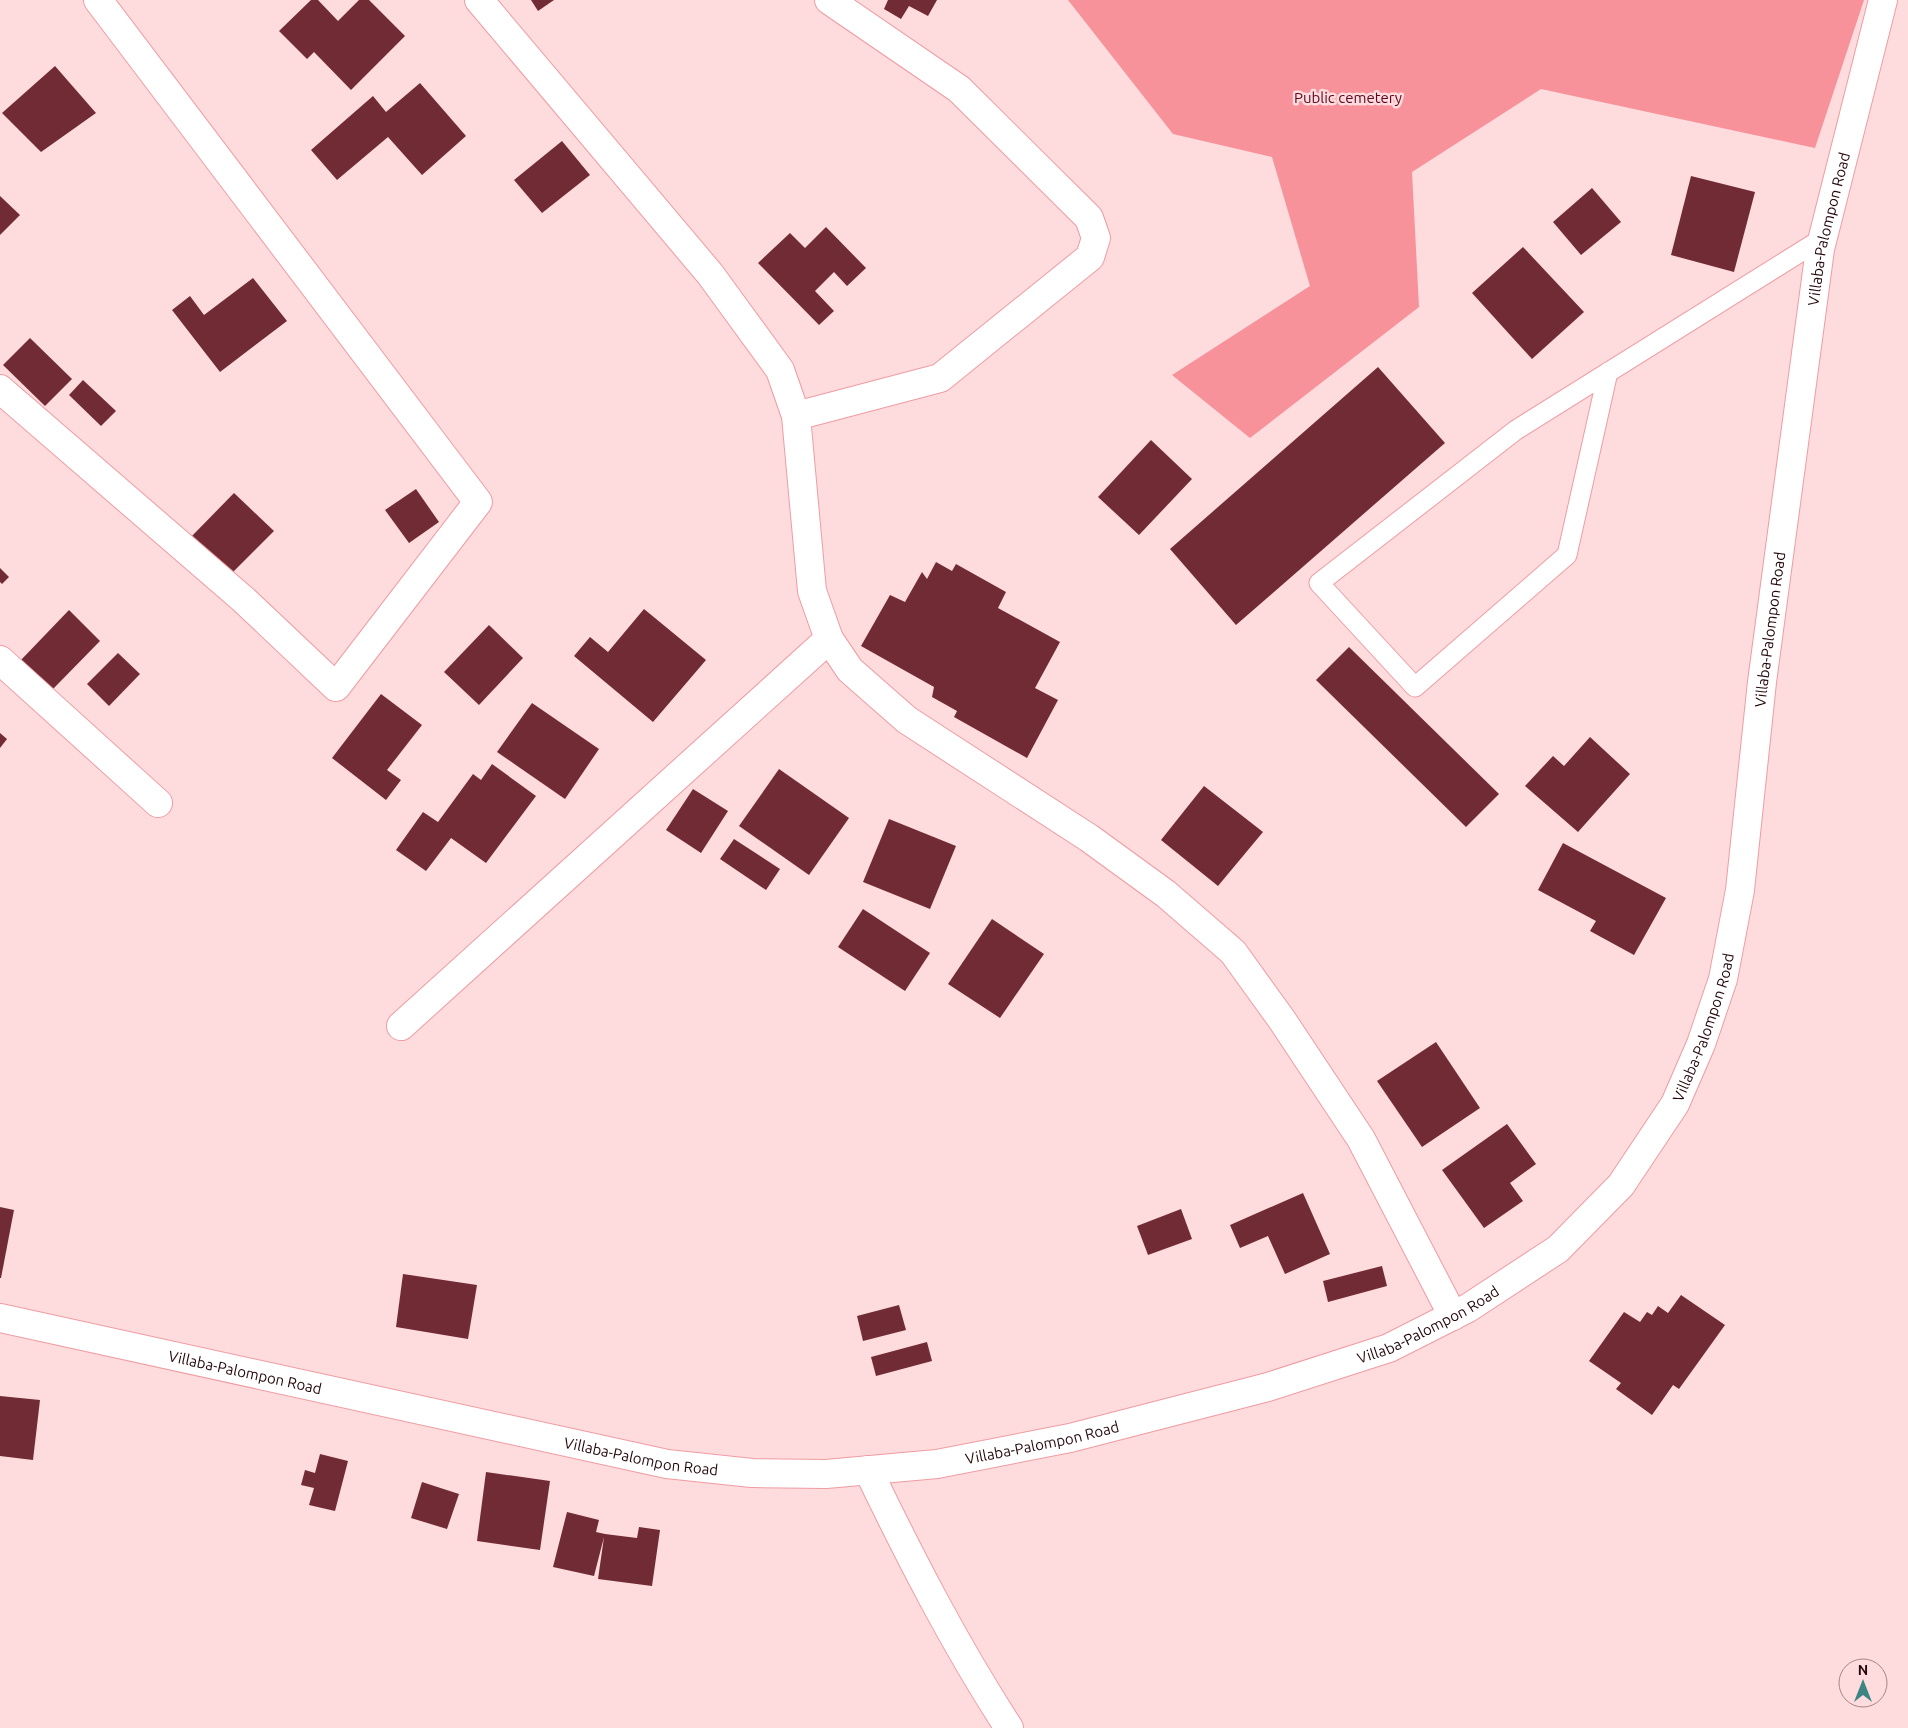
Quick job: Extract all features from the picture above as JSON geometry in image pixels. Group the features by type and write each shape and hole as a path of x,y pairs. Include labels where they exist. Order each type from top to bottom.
{"street":[{"path":"0,389 244,600 336,686 478,502 98,0"},
{"path":"479,0 710,274 780,370 796,416 812,591 829,638 850,670 907,720 1104,850 1166,894 1233,952 1282,1020 1360,1139 1453,1316"},
{"path":"796,416 940,378 1090,257 1096,238 1089,218 960,89 829,0"},
{"name":"Villaba-Palompon Road","path":"0,1318 667,1464 752,1473 826,1474 937,1464 1070,1438 1268,1387 1389,1348 1453,1316 1558,1249 1621,1185 1675,1104 1700,1044 1723,979 1740,890 1762,682 1822,238 1883,0"},
{"path":"401,1026 829,638"},
{"path":"0,660 158,803"},
{"path":"868,1470 920,1578 969,1666 1009,1728"}],"lane":[{"path":"1608,372 1567,555 1415,687 1319,583 1516,430 1608,372 1822,238"}],"green space":[{"name":"Public cemetery","path":"1068,0 1864,0 1815,148 1541,89 1412,172 1419,307 1250,438 1172,375 1310,286 1272,157 1173,134"}],"building":[{"path":"311,0 318,0 338,21 359,0 369,0 405,36 351,90 314,52 307,59 279,31"},
{"path":"531,0 554,0 538,11"},
{"path":"888,0 937,0 928,16 909,6 901,19 884,9"},
{"path":"55,66 96,113 41,152 2,113"},
{"path":"420,83 466,136 422,175 388,137 337,180 311,150 373,96 386,112"},
{"path":"562,141 590,175 542,213 514,180"},
{"path":"1691,176 1755,192 1734,272 1671,255"},
{"path":"1592,188 1621,222 1581,255 1553,222"},
{"path":"0,196 20,215 0,235"},
{"path":"826,227 866,268 847,286 834,272 815,291 834,311 819,325 758,263 790,233 805,248"},
{"path":"1523,247 1584,312 1532,359 1472,293"},
{"path":"253,278 287,321 220,372 172,310 190,296 204,315"},
{"path":"30,338 72,379 45,406 3,365"},
{"path":"1378,367 1445,443 1236,625 1170,549"},
{"path":"83,380 116,411 101,426 69,395"},
{"path":"1151,440 1192,479 1139,535 1098,497"},
{"path":"416,489 439,522 409,543 385,510"},
{"path":"234,493 274,531 230,575 191,537"},
{"path":"936,562 952,571 956,564 1006,592 998,608 1060,642 1035,688 1058,700 1027,758 954,717 957,711 932,697 934,687 861,646 890,595 905,602 922,572 927,579"},
{"path":"0,568 9,577 2,584 0,582"},
{"path":"644,609 706,660 653,722 574,656 590,637 608,652"},
{"path":"69,610 100,641 52,690 21,660"},
{"path":"489,625 523,658 479,705 444,672"},
{"path":"1349,647 1499,794 1466,827 1316,680"},
{"path":"118,653 140,674 109,706 87,684"},
{"path":"381,694 422,725 387,770 401,780 386,800 332,758"},
{"path":"532,703 599,749 565,799 497,752"},
{"path":"0,733 7,739 0,748"},
{"path":"1590,737 1630,774 1578,832 1525,786 1553,756 1564,766"},
{"path":"492,764 536,796 486,863 451,838 426,871 396,850 423,812 438,822 473,774 481,780"},
{"path":"779,769 849,818 809,875 739,826"},
{"path":"1204,786 1263,832 1218,886 1161,840"},
{"path":"693,789 728,811 701,853 666,830"},
{"path":"889,819 956,846 930,909 863,882"},
{"path":"734,839 780,869 766,890 720,859"},
{"path":"1563,843 1666,898 1634,955 1590,931 1596,921 1538,890"},
{"path":"863,909 930,953 905,991 838,947"},
{"path":"992,919 1044,954 1000,1018 948,984"},
{"path":"1436,1042 1480,1108 1422,1147 1377,1081"},
{"path":"1507,1124 1536,1164 1510,1183 1523,1201 1484,1228 1442,1170"},
{"path":"1303,1193 1330,1254 1285,1274 1268,1236 1240,1248 1230,1225"},
{"path":"0,1207 14,1210 1,1278 0,1278"},
{"path":"1181,1209 1192,1239 1148,1255 1137,1226"},
{"path":"1382,1266 1387,1286 1328,1302 1323,1281"},
{"path":"403,1274 477,1285 468,1339 396,1327"},
{"path":"1681,1295 1725,1325 1679,1389 1673,1385 1652,1415 1616,1389 1621,1383 1589,1361 1624,1312 1640,1322 1647,1312 1652,1315 1658,1306 1668,1313"},
{"path":"899,1305 906,1330 863,1341 857,1316"},
{"path":"927,1342 932,1361 876,1376 871,1357"},
{"path":"0,1396 40,1400 33,1460 0,1456"},
{"path":"320,1454 348,1461 335,1511 309,1505 314,1488 301,1485 305,1470 315,1473"},
{"path":"486,1472 550,1481 540,1550 477,1541"},
{"path":"422,1482 459,1494 447,1529 411,1518"},
{"path":"567,1512 599,1520 596,1532 605,1534 637,1538 639,1527 660,1530 652,1586 598,1579 604,1537 594,1576 553,1567"}]}
